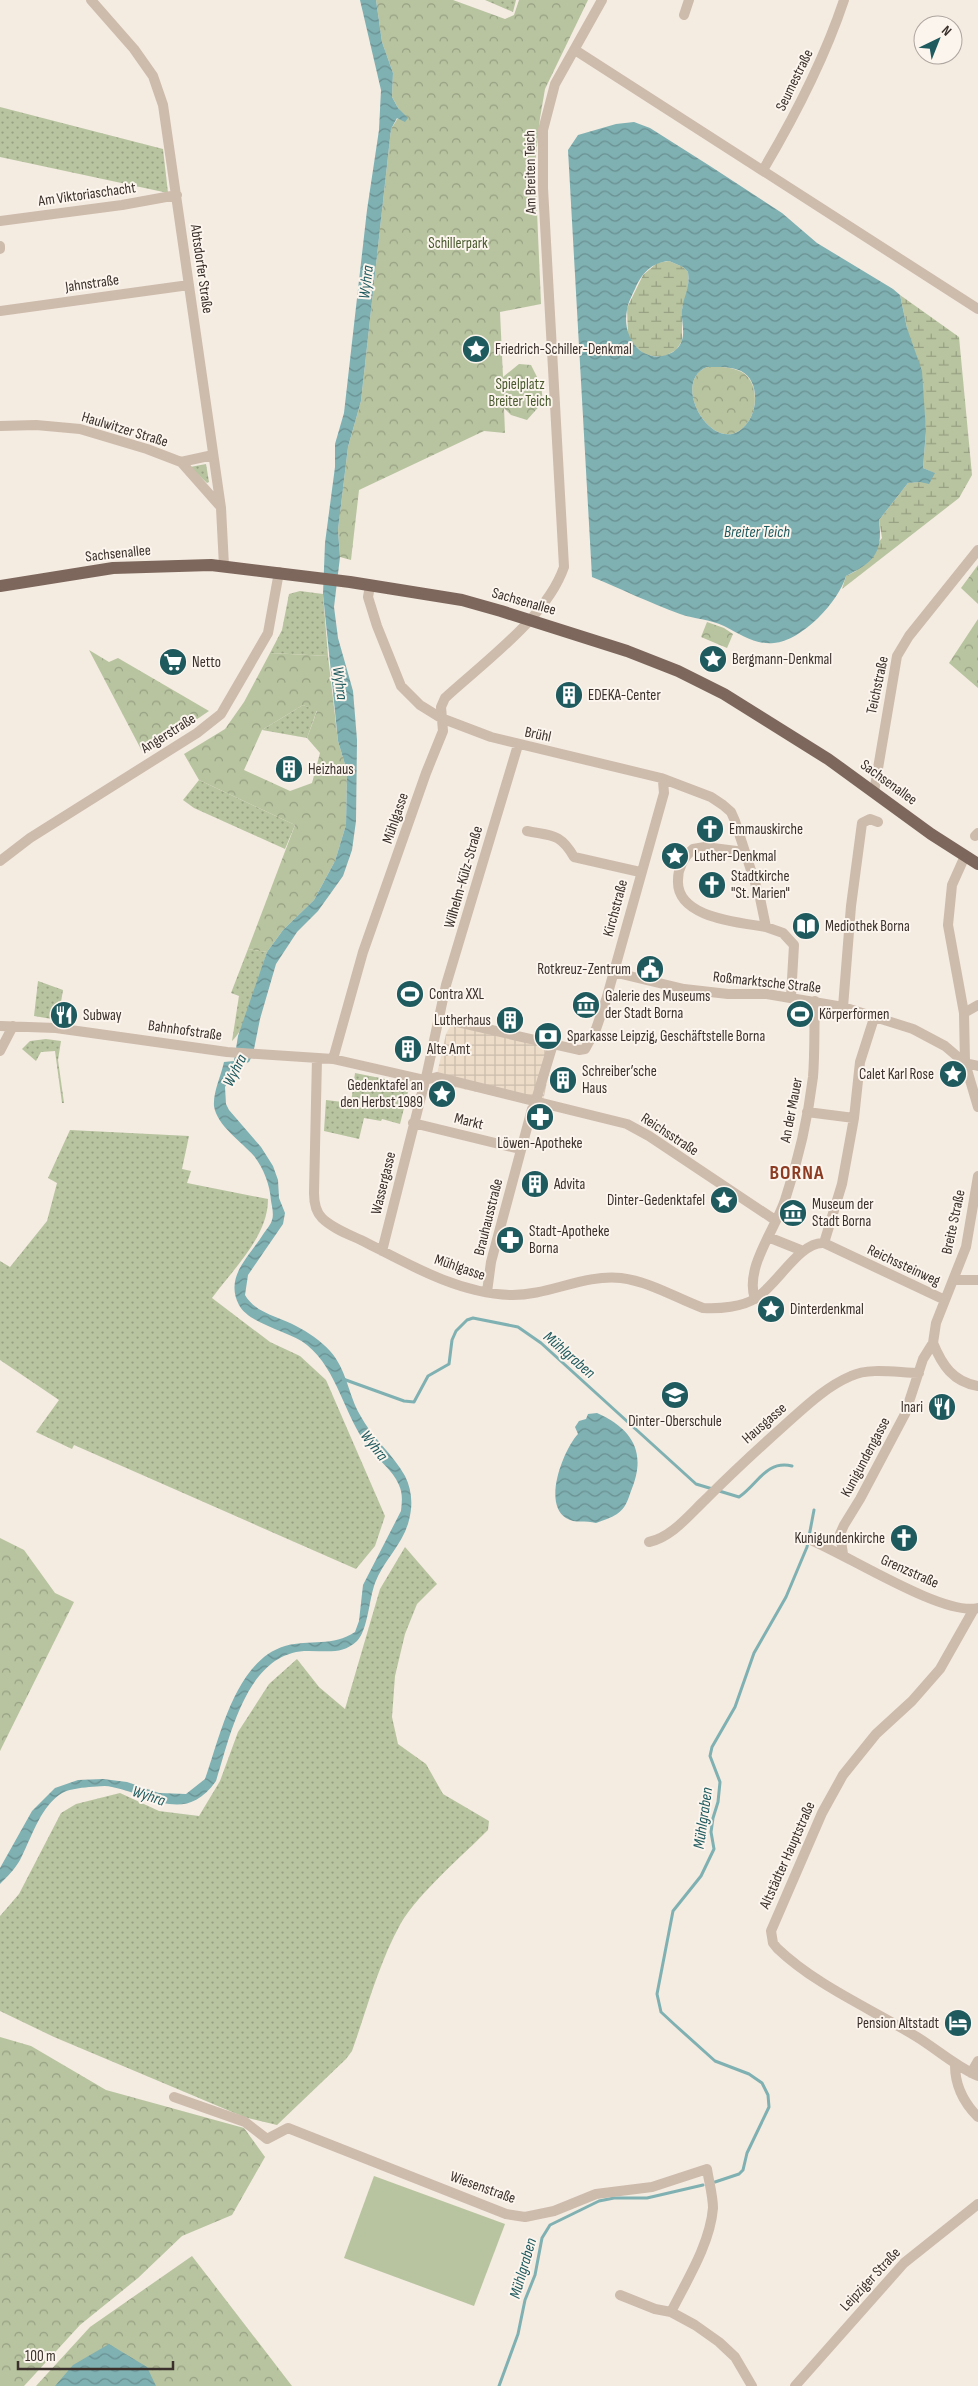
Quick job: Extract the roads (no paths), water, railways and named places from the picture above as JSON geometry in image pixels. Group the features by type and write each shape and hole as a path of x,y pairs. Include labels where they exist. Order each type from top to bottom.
{"main road":[{"name":"Sachsenallee","path":"0,586 113,568 172,565 224,566 302,575 462,600 530,619 627,651 678,671 716,690 786,731 978,864"}],"street":[{"name":"Abtsdorfer Straße","path":"91,0 134,49 153,76 163,105 221,508 224,566"},
{"name":"Am Breiten Teich","path":"530,619 549,598 558,583 564,567 544,188 543,130 555,84 602,0"},
{"path":"684,15 689,0"},
{"name":"Seumestraße","path":"763,170 790,123 818,66 844,0"},
{"path":"575,50 978,309"},
{"name":"Am Viktoriaschacht","path":"0,221 122,205 177,195"},
{"name":"Jahnstraße","path":"0,312 189,285"},
{"name":"Haulwitzer Straße","path":"0,426 36,425 80,429 148,449 181,462 221,508"},
{"name":"Haulwitzer Straße","path":"181,462 213,455"},
{"name":"Teichstraße","path":"874,792 897,656 909,636 978,550"},
{"name":"Angerstraße","path":"0,862 30,838 207,726 221,714 268,633 279,572"},
{"name":"Brühl","path":"370,586 368,597 377,626 401,686 413,698 441,718 518,745 610,764 663,781 686,786 724,805 731,812 735,821 760,898 766,927"},
{"name":"Mühlgasse","path":"333,1059 363,952 426,773 443,731 441,707 445,698 530,619"},
{"name":"Wilhelm-Külz-Straße","path":"439,1018 446,985 518,745"},
{"name":"Kirchstraße","path":"554,1044 579,1050 585,1049 590,1043 613,972 664,793 663,781"},
{"path":"843,1007 862,823 870,819 878,822"},
{"path":"527,831 556,837 565,841 574,857 640,872"},
{"path":"744,852 706,847 693,849 682,864 677,886 681,896 704,914 731,922 766,927 782,932 794,945 790,997"},
{"path":"965,856 952,885 948,925 964,1013 965,1063 978,1107"},
{"name":"Roßmarktsche Straße","path":"613,972 684,989 790,997 843,1007 913,1029 945,1046 965,1063"},
{"name":"An der Mauer","path":"755,1299 752,1285 762,1247 785,1200 807,1112 812,1078 815,1001"},
{"path":"964,1013 978,1005"},
{"path":"755,1299 811,1244 824,1243 842,1184 854,1118 860,1062 875,1016"},
{"path":"413,1123 439,1018 554,1044 520,1149"},
{"name":"Bahnhofstraße","path":"0,1026 56,1028 227,1052 333,1059 425,1080"},
{"path":"0,1051 14,1026"},
{"name":"Mühlgasse","path":"317,1058 314,1193 317,1210 329,1223 382,1251 459,1286 487,1292 509,1295 536,1294 606,1278 639,1282 703,1308 729,1306 755,1299"},
{"path":"965,1063 978,1066"},
{"path":"425,1080 437,1077 534,1104"},
{"name":"Reichsstraße","path":"534,1104 627,1124 649,1136 775,1220"},
{"path":"807,1112 854,1118"},
{"name":"Wassergasse","path":"382,1251 413,1123"},
{"name":"Markt","path":"413,1123 520,1149"},
{"name":"Brauhausstraße","path":"487,1292 491,1262 520,1149"},
{"name":"Breite Straße","path":"933,1343 936,1323 966,1247 978,1176"},
{"path":"768,1237 804,1250"},
{"name":"Reichssteinweg","path":"824,1243 945,1300"},
{"path":"954,1280 978,1280"},
{"path":"933,1343 944,1366 954,1377 965,1383 978,1386"},
{"name":"Kunigundengasse","path":"843,1554 840,1534 901,1422 926,1352 933,1343"},
{"name":"Hausgasse","path":"649,1542 660,1540 807,1405 852,1375 869,1372 919,1374"},
{"name":"Grenzstraße","path":"809,1539 843,1554 863,1567 921,1595 956,1606 976,1609"},
{"name":"Altstädter Hauptstraße","path":"974,2074 955,2065 917,2037 827,1985 782,1954 773,1943 771,1931 822,1813 843,1775 876,1734 912,1701 940,1669 976,1609"},
{"path":"974,2074 978,2061"},
{"path":"955,2065 955,2078 958,2088 969,2108 978,2117"},
{"name":"Wiesenstraße","path":"174,2098 245,2122 267,2139 288,2128 506,2214 525,2217 554,2211 596,2194 652,2187 707,2170 713,2206 710,2225 704,2243 672,2312"},
{"name":"Leipziger Straße","path":"795,2386 904,2263 978,2204"},
{"path":"620,2295 655,2309 672,2312 719,2342 735,2357 751,2386"}],"water":[{"name":"Wyhra","path":"360,0 376,0 382,42 393,73 392,97 398,108 408,118 405,122 397,118 391,129 361,401 348,447 338,530 340,557 334,607 338,638 353,691 357,740 356,821 352,850 343,876 318,911 297,932 276,964 260,1019 253,1054 249,1062 239,1066 232,1073 225,1087 226,1104 229,1110 261,1147 273,1166 278,1180 279,1198 285,1213 283,1224 248,1275 245,1295 249,1301 261,1310 296,1326 314,1337 336,1358 356,1407 365,1423 376,1439 395,1460 405,1476 410,1492 410,1514 403,1536 375,1583 361,1636 345,1649 304,1651 284,1656 268,1667 254,1682 244,1701 235,1722 216,1781 204,1794 192,1802 179,1805 166,1804 109,1786 85,1787 66,1791 52,1801 46,1809 36,1825 18,1863 0,1884 0,1868 32,1811 55,1788 78,1780 103,1779 127,1782 159,1793 186,1794 205,1779 232,1702 254,1667 268,1654 285,1646 338,1640 355,1632 359,1621 363,1585 401,1511 402,1495 396,1479 360,1435 334,1380 318,1355 300,1340 252,1318 239,1305 235,1295 237,1276 246,1258 271,1223 273,1210 268,1183 261,1166 254,1156 225,1127 214,1106 216,1090 224,1062 234,1061 238,1036 267,952 283,930 314,900 335,861 346,825 347,771 338,741 323,594 325,543 335,467 335,444 344,413 367,210 379,130 381,90"},
{"name":"Breiter Teich","path":"634,122 650,128 782,213 817,243 900,295 907,328 922,371 926,431 923,468 935,473 929,484 920,482 908,483 879,520 880,540 875,555 864,566 846,576 836,597 818,618 807,628 785,641 767,643 754,641 719,624 680,614 592,577 568,150 578,135 616,124","holes":["669,261 683,267 688,272 688,288 682,310 683,336 680,345 673,352 662,356 653,356 637,348 631,340 626,320 627,310 637,284 644,274 652,266","707,367 737,369 747,375 754,387 754,409 748,422 736,433 723,434 711,428 701,417 694,403 692,388 696,376"]},
{"path":"597,1413 620,1427 634,1444 638,1465 636,1477 623,1509 617,1514 596,1523 573,1521 566,1518 559,1511 556,1501 558,1476 567,1451 578,1434 575,1427 579,1421 586,1419 588,1414"},
{"path":"109,2344 147,2367 156,2386 55,2386 73,2365"}],"waterway":[{"name":"Mühlgraben","path":"343,1379 404,1401 414,1402 428,1376 449,1364 452,1340 456,1331 467,1320 473,1318 518,1327 541,1343 696,1484 739,1497 763,1474 775,1466 792,1466"},
{"name":"Mühlgraben","path":"715,2182 739,2174 743,2170 747,2153 769,2107 768,2095 762,2083 749,2074 715,2061 675,2025 661,2012 657,1994 673,1911 701,1876 714,1849 711,1832 718,1802 720,1782 710,1756 712,1747 735,1707 754,1653 786,1597 807,1547 814,1510"},
{"name":"Mühlgraben","path":"499,2386 518,2334 525,2300 535,2275 542,2238 550,2225 599,2201 614,2198 647,2198 703,2185"}],"place":[{"name":"Friedrich-Schiller-Denkmal","path":"476,349"},
{"name":"Bergmann-Denkmal","path":"713,659"},
{"name":"Netto","path":"173,662"},
{"name":"EDEKA-Center","path":"569,695"},
{"name":"Heizhaus","path":"289,769"},
{"name":"Emmauskirche","path":"710,829"},
{"name":"Luther-Denkmal","path":"675,856"},
{"name":"Stadtkirche \"St. Marien\"","path":"712,885"},
{"name":"Mediothek Borna","path":"806,926"},
{"name":"Rotkreuz-Zentrum","path":"650,969"},
{"name":"Contra XXL","path":"410,994"},
{"name":"Galerie des Museums der Stadt Borna","path":"586,1005"},
{"name":"Körperformen","path":"800,1014"},
{"name":"Subway","path":"64,1015"},
{"name":"Lutherhaus","path":"510,1020"},
{"name":"Sparkasse Leipzig, Geschäftstelle Borna","path":"548,1036"},
{"name":"Alte Amt","path":"408,1049"},
{"name":"Calet Karl Rose","path":"953,1074"},
{"name":"Schreiber’sche Haus","path":"563,1080"},
{"name":"Gedenktafel an den Herbst 1989","path":"442,1094"},
{"name":"Löwen-Apotheke","path":"540,1117"},
{"name":"Advita","path":"535,1184"},
{"name":"Dinter-Gedenktafel","path":"724,1200"},
{"name":"Museum der Stadt Borna","path":"793,1213"},
{"name":"Stadt-Apotheke Borna","path":"510,1240"},
{"name":"Dinterdenkmal","path":"771,1309"},
{"name":"Dinter-Oberschule","path":"675,1395"},
{"name":"Inari","path":"942,1407"},
{"name":"Kunigundenkirche","path":"904,1538"},
{"name":"Pension Altstadt","path":"958,2023"}],"district":[{"name":"BORNA","path":"797,1172"}],"park label":[{"name":"Schillerpark","path":"458,243"},
{"name":"Spielplatz Breiter Teich","path":"520,392"}]}
